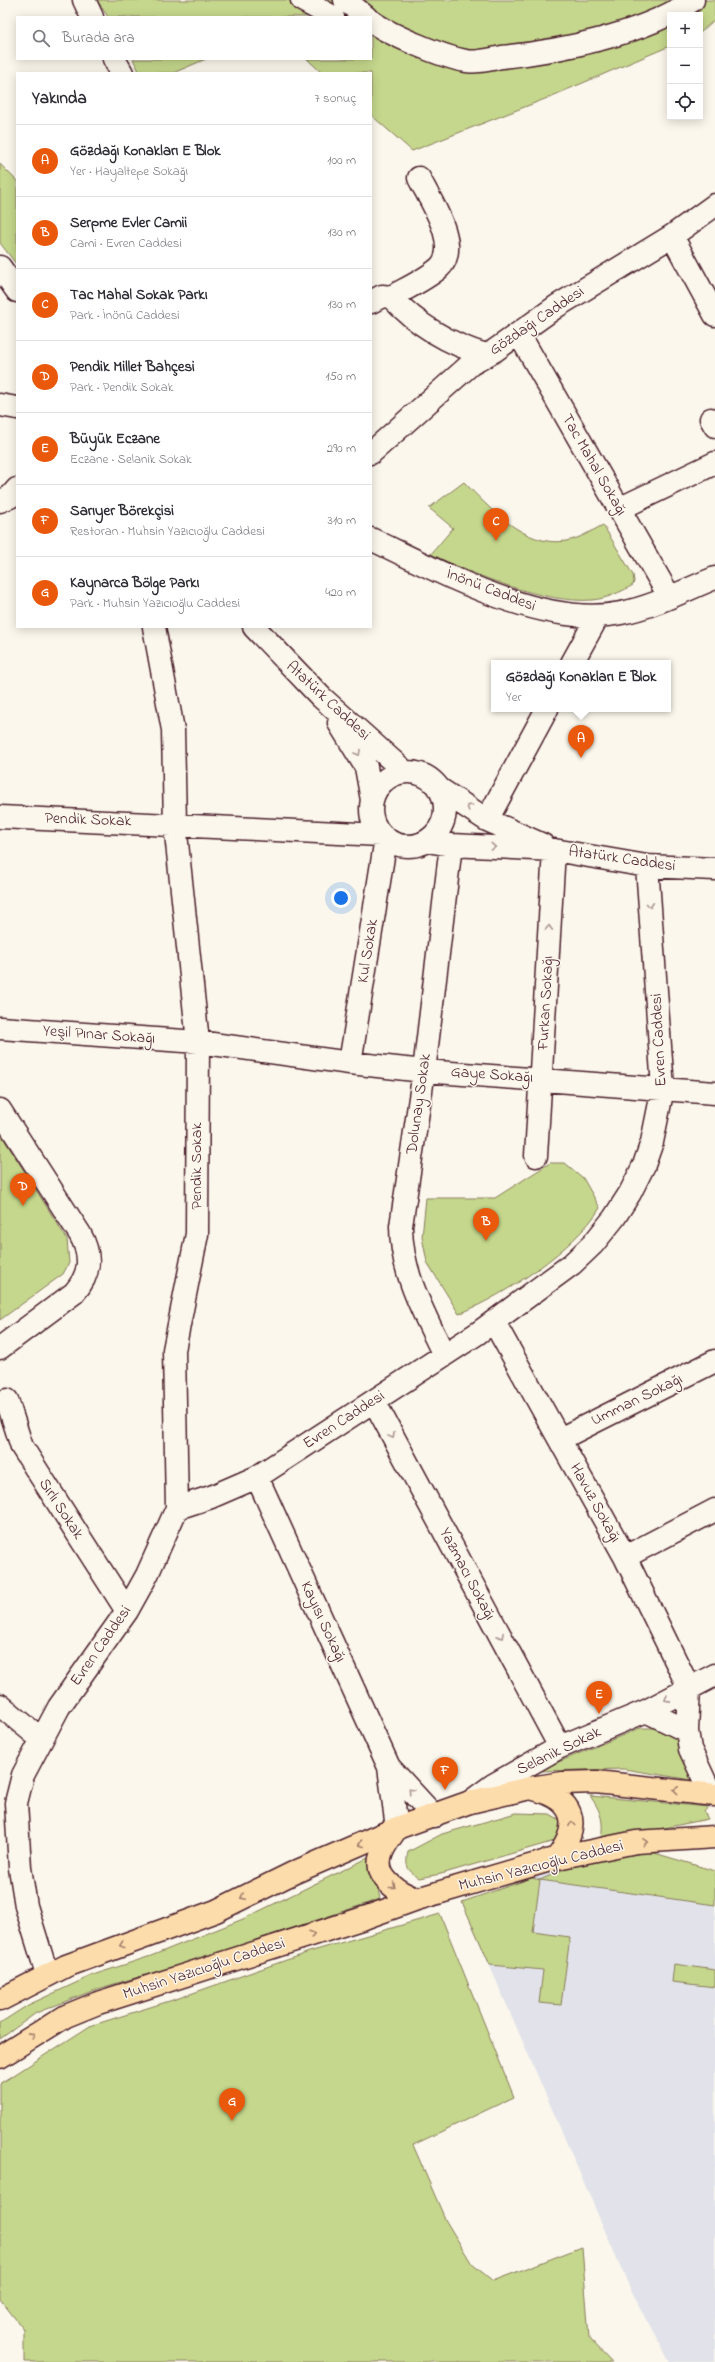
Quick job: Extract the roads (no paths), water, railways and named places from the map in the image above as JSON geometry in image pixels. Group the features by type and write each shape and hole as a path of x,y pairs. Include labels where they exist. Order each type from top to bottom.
{"main road":[{"path":"0,2000 47,1974 91,1956 216,1911 293,1873 397,1828 470,1802 530,1788 563,1783 596,1782 713,1794"},
{"path":"530,1788 544,1791 560,1800 567,1809 572,1820 573,1829 570,1838 557,1858"},
{"path":"397,1828 384,1848 380,1857 380,1865 383,1875 391,1885 400,1892 417,1899"},
{"name":"Muhsin Yazıcıoğlu Caddesi","path":"0,2057 66,2016 98,2003 367,1917 417,1899 557,1858 636,1842 688,1840 715,1837"}],"street":[{"path":"84,0 92,16"},
{"path":"302,0 331,16"},
{"path":"345,0 365,16"},
{"path":"372,22 409,42 467,61 543,52 624,33 684,7 693,0"},
{"path":"372,35 423,46"},
{"path":"115,60 121,72"},
{"path":"381,299 429,276 447,258 446,235 419,178"},
{"name":"Gözdağı Caddesi","path":"372,452 461,372 519,334 557,306 672,236 715,206"},
{"path":"672,236 715,315"},
{"path":"381,299 408,314 424,327 464,349 486,355"},
{"name":"Tac Mahal Sokağı","path":"519,334 669,596"},
{"path":"0,405 16,408"},
{"path":"619,509 715,463"},
{"path":"0,501 10,497 16,489"},
{"path":"372,532 379,542"},
{"name":"İnönü Caddesi","path":"379,542 522,604 567,613 598,616 621,613 641,608 715,578"},
{"path":"574,660 598,616"},
{"path":"154,628 173,730 175,824"},
{"name":"Atatürk Caddesi","path":"255,628 321,697 405,772"},
{"path":"321,697 366,767 371,806 374,824 384,837 403,846 415,845 427,841 436,833 444,816 443,796 438,788 424,775 405,772 396,774 385,780 376,789 371,806"},
{"path":"487,820 545,712"},
{"name":"Atatürk Caddesi","path":"438,788 487,820 554,850"},
{"name":"Pendik Sokak","path":"311,830 371,806"},
{"name":"Pendik Sokak","path":"0,817 311,830 384,837"},
{"name":"Pendik Sokak","path":"175,824 198,1042 197,1234 174,1350 177,1508"},
{"name":"Kul Sokak","path":"350,1063 384,837"},
{"name":"Atatürk Caddesi","path":"427,841 451,845 554,850 647,866 715,869"},
{"name":"Dolunay Sokak","path":"444,1355 407,1276 401,1245 401,1226 424,1071 451,845"},
{"name":"Furkan Sokağı","path":"536,1156 542,1079 554,850"},
{"name":"Evren Caddesi","path":"47,1974 26,1906 17,1835 16,1803 22,1782 41,1739 73,1687 127,1611 147,1574 177,1508 211,1497 257,1477 494,1322 572,1264 593,1244 614,1218 630,1193 644,1165 652,1142 663,1088 647,866"},
{"name":"Yeşil Pınar Sokağı","path":"0,1028 198,1042"},
{"name":"Gaye Sokağı","path":"198,1042 350,1063 424,1071 715,1093"},
{"path":"0,1110 80,1234 87,1247 89,1260 88,1273 82,1284 74,1293 0,1348"},
{"name":"Havuz Sokağı","path":"494,1322 625,1557 689,1688"},
{"name":"Umman Sokağı","path":"560,1439 715,1361"},
{"name":"Sırlı Sokak","path":"7,1400 22,1447 127,1611"},
{"name":"Yazmacı Sokağı","path":"374,1401 560,1746"},
{"name":"Kayısı Sokağı","path":"257,1477 389,1767"},
{"path":"625,1557 715,1510"},
{"name":"Selanik Sokak","path":"470,1802 493,1785 560,1746 646,1711 715,1674"},
{"path":"689,1688 687,1731 696,1766 713,1794"},
{"path":"0,1705 41,1739"},
{"path":"646,1711 687,1731"},
{"path":"389,1767 434,1816"},
{"path":"389,1767 397,1828"},
{"path":"688,1840 715,1846"}],"place":[{"name":"Tac Mahal Sokak Parkı","path":"496,541"},
{"name":"Gözdağı Konakları E Blok","path":"581,758"},
{"name":"Pendik Millet Bahçesi","path":"23,1206"},
{"name":"Serpme Evler Camii","path":"486,1241"},
{"name":"Büyük Eczane","path":"599,1714"},
{"name":"Sarıyer Börekçisi","path":"445,1790"},
{"name":"Kaynarca Bölge Parkı","path":"232,2121"}]}
